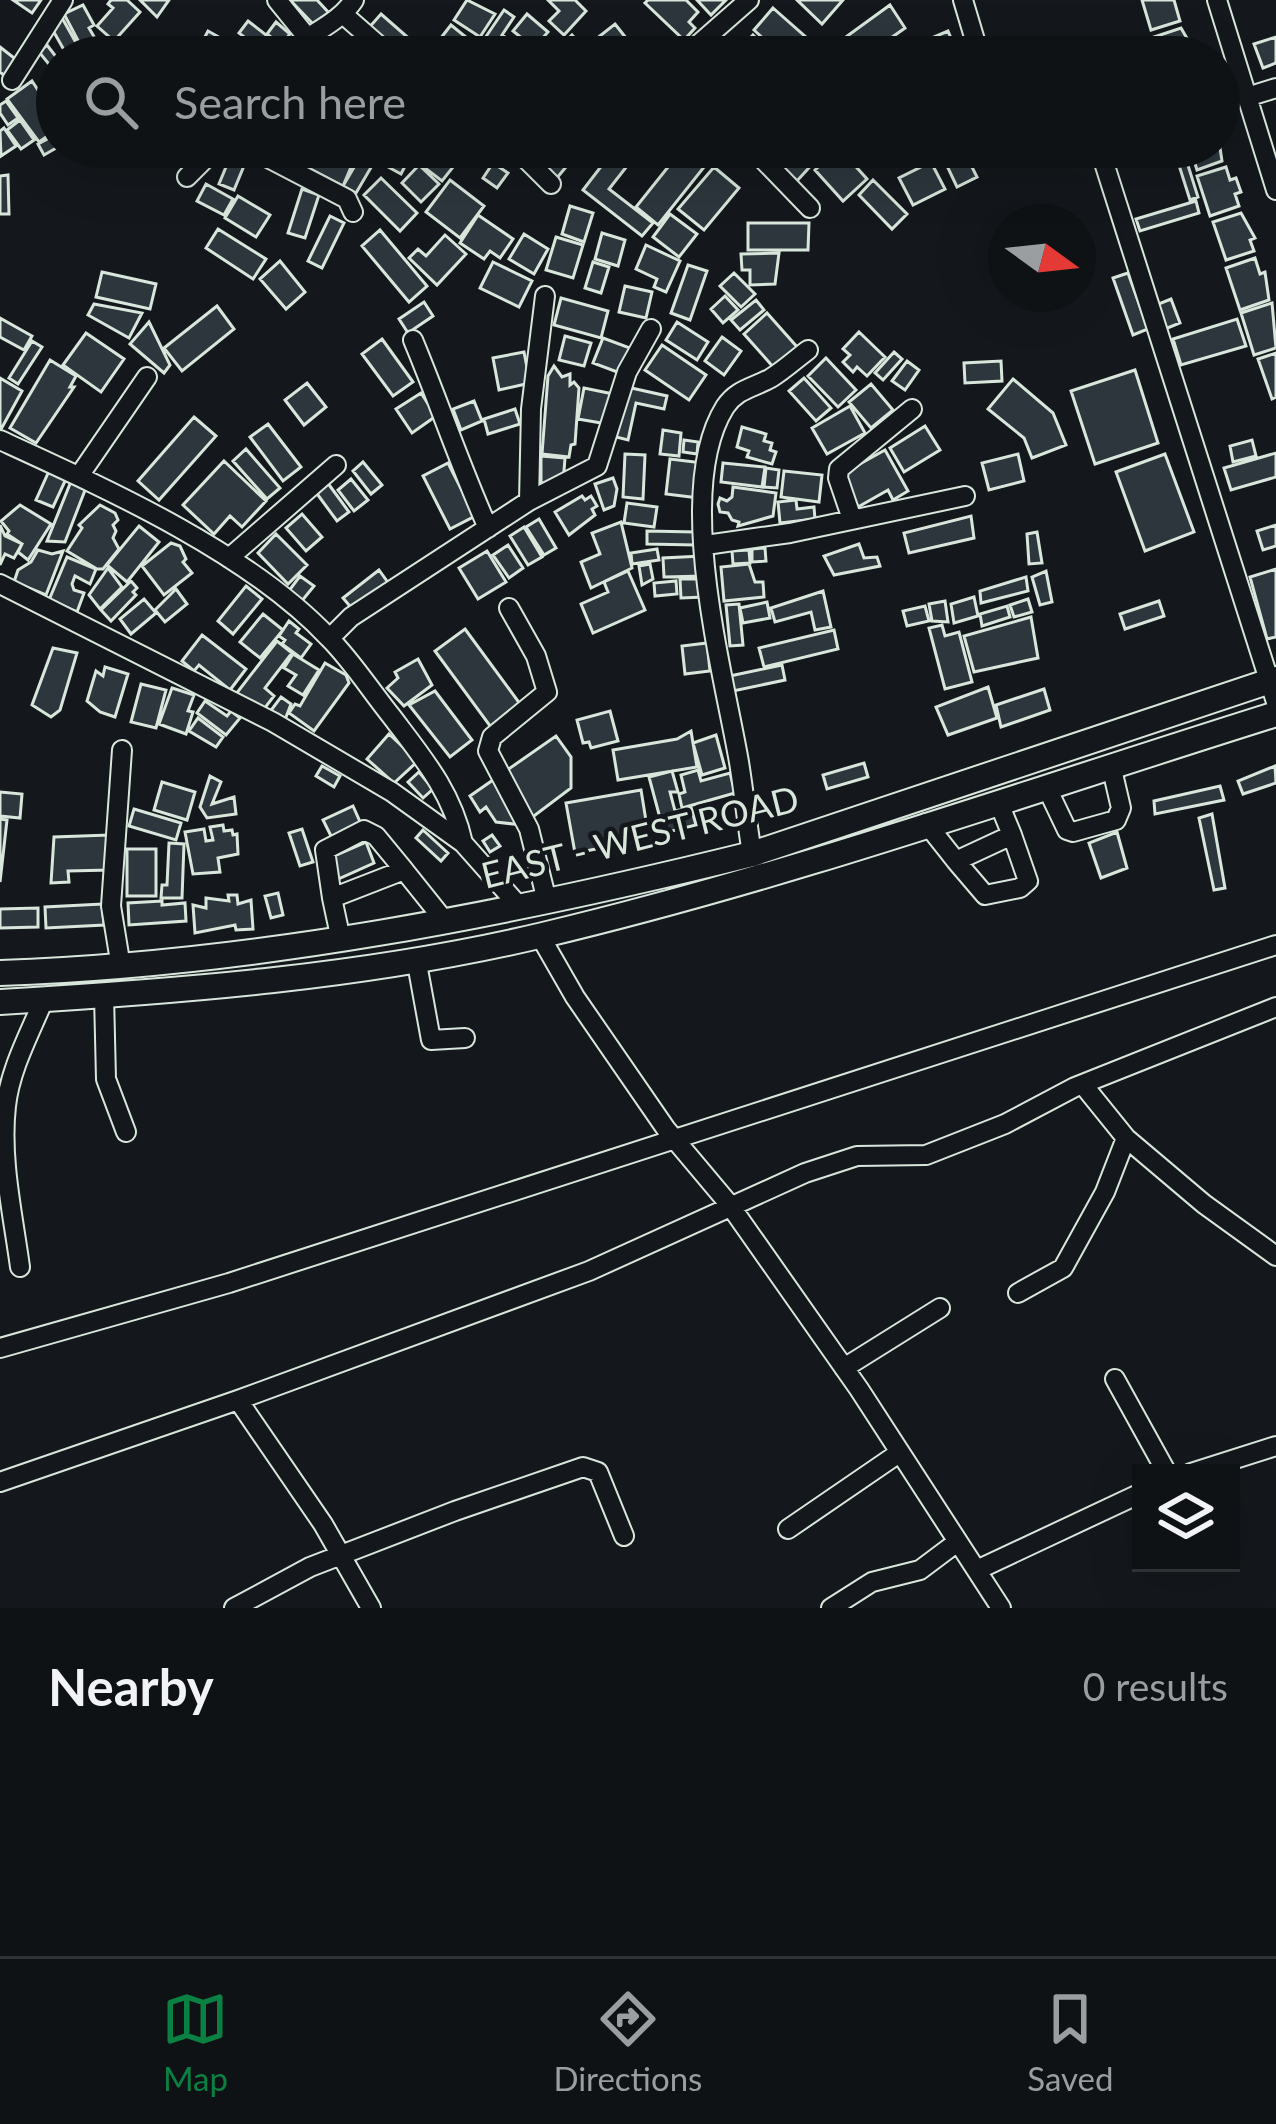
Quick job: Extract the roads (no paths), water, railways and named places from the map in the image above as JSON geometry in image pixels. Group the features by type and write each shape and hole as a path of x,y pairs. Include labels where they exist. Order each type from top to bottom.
{"main road":[{"name":"EAST - WEST ROAD","path":"0,973 121,967 340,940 547,901 752,854 1274,687"},
{"name":"EAST - WEST ROAD","path":"0,1002 342,971 540,936 755,877 1276,714"}],"street":[{"path":"40,36 63,0"},
{"path":"277,0 306,36"},
{"path":"708,36 749,0"},
{"path":"963,0 974,36"},
{"path":"1217,0 1228,36"},
{"path":"308,36 349,8 374,36"},
{"path":"13,80 36,43"},
{"path":"1240,74 1276,190"},
{"path":"1247,97 1276,88"},
{"path":"187,177 196,168"},
{"path":"287,168 347,199 353,212"},
{"path":"535,168 551,184"},
{"path":"772,168 811,208"},
{"path":"1106,168 1274,687"},
{"path":"530,501 531,409 545,296"},
{"path":"330,638 351,617 488,528 596,466 627,372 651,329"},
{"path":"412,340 488,528"},
{"path":"752,854 711,621 703,498 716,425 739,392 770,378 808,350"},
{"path":"80,476 147,377"},
{"path":"852,519 839,469 912,409"},
{"path":"0,440 80,476 229,558 286,599 330,638 442,783 457,813 463,843"},
{"path":"229,558 336,465"},
{"path":"706,544 965,496"},
{"path":"0,584 273,722 392,792 463,843 519,906"},
{"path":"509,608 536,656 547,692 492,737 488,751 529,829 547,901"},
{"path":"121,967 111,906 122,750"},
{"path":"1046,786 1067,830 1116,820 1121,808 1111,765"},
{"path":"926,823 985,895 1020,888 1028,881 1028,873 998,801"},
{"path":"340,940 325,850 364,830 376,836 444,920"},
{"path":"956,861 1012,835"},
{"path":"332,898 404,871"},
{"path":"540,936 575,997 674,1140 728,1204 844,1368 1000,1608"},
{"path":"0,1348 229,1282 1276,945"},
{"path":"416,958 431,1040 465,1038"},
{"path":"104,995 106,1079 126,1132"},
{"path":"20,1267 4,1146 6,1103 44,999"},
{"path":"0,1482 589,1271 728,1204 857,1156 926,1155 1182,1042 1276,1007"},
{"path":"1084,1086 1126,1138 1204,1204 1276,1256"},
{"path":"1018,1293 1063,1268 1105,1192 1126,1138"},
{"path":"844,1368 940,1308"},
{"path":"1115,1379 1162,1464"},
{"path":"238,1400 371,1608"},
{"path":"1219,1464 1276,1446"},
{"path":"788,1529 899,1453"},
{"path":"234,1608 310,1567 583,1467 598,1472 624,1536"},
{"path":"977,1570 1132,1496"},
{"path":"831,1608 872,1582 920,1570 956,1543"}]}
